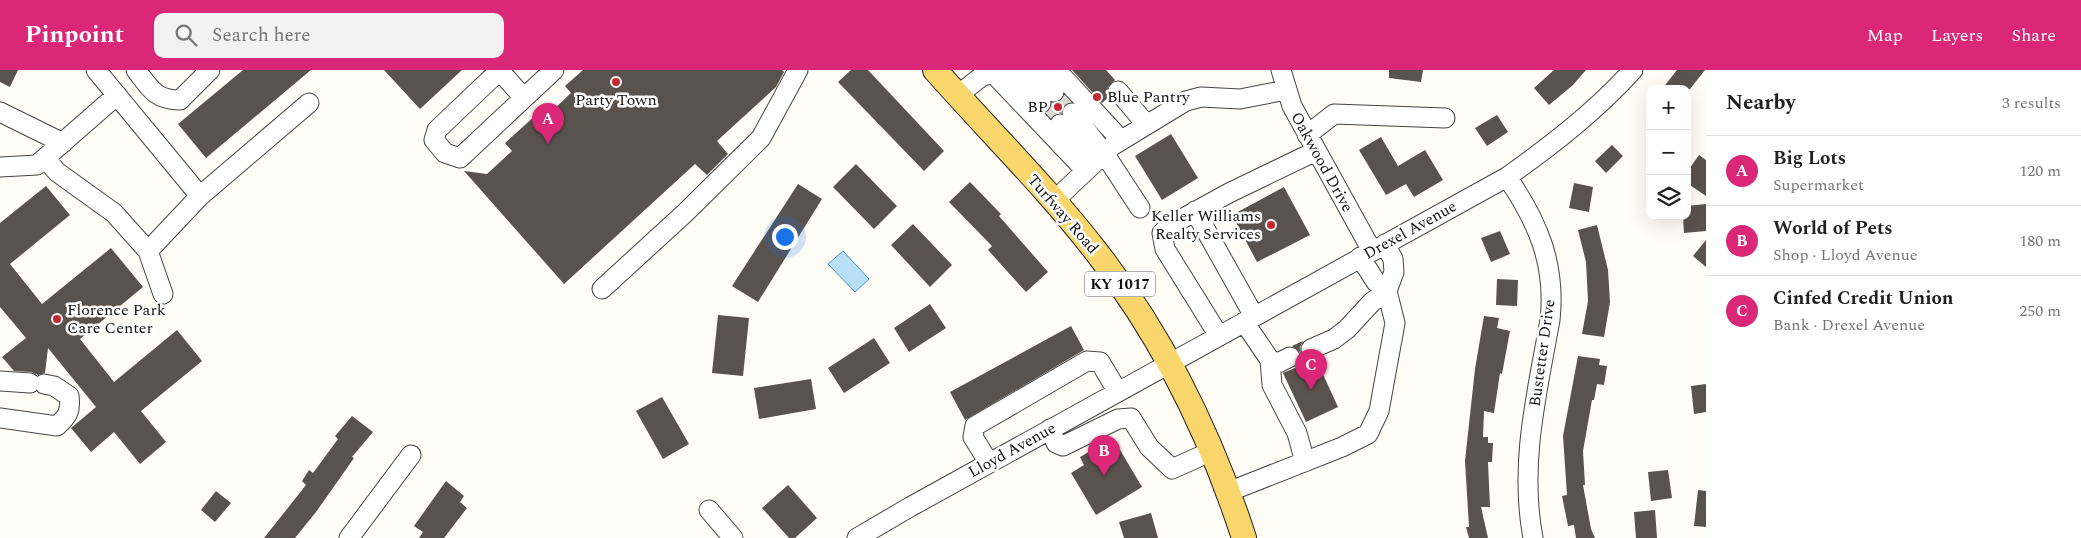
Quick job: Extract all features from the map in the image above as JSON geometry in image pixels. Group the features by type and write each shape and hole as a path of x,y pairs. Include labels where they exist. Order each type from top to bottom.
{"main road":[{"name":"Turfway Road","path":"935,70 1054,201 1126,293 1169,364 1197,416 1228,492 1244,538"}],"street":[{"path":"96,70 200,196"},
{"path":"136,70 154,93 167,100 180,100 210,70"},
{"path":"524,98 499,70 437,130 434,140 445,153 460,158 554,70"},
{"path":"602,289 761,138 798,70"},
{"path":"958,95 981,78 1000,71 1047,97 1034,70"},
{"path":"1034,70 1060,74 1121,140"},
{"name":"Oakwood Drive","path":"1281,70 1292,106 1372,251"},
{"name":"Drexel Avenue","path":"1169,364 1507,177 1544,150 1596,106 1633,70"},
{"path":"1000,71 1140,208"},
{"path":"1054,201 1121,140 1186,101 1201,97 1240,99 1286,90"},
{"path":"1118,91 1146,124"},
{"path":"0,167 37,165 117,96"},
{"path":"148,251 200,196 309,102"},
{"path":"0,112 63,143"},
{"path":"1307,135 1334,114 1445,118"},
{"path":"1066,119 1095,162"},
{"path":"1219,336 1164,249 1162,234 1169,226 1195,211 1316,151"},
{"path":"45,158 57,172 114,213 148,251 163,294"},
{"name":"Bustetter Drive","path":"1507,177 1523,201 1541,239 1550,279 1550,320 1528,448 1527,504 1533,538"},
{"path":"1195,211 1270,360 1272,385 1297,433 1305,462"},
{"path":"1228,492 1342,447 1368,434 1379,410 1395,323 1387,291 1376,282 1372,251 1393,258 1394,272 1387,291 1372,302 1347,329 1334,339 1310,348"},
{"path":"1270,360 1278,363 1290,357"},
{"path":"989,463 973,437 975,426 1087,361 1100,362 1118,392"},
{"name":"Lloyd Avenue","path":"857,538 1169,364"},
{"path":"0,381 54,386 69,396 70,404 66,418 57,426 0,418"},
{"path":"1050,429 1056,443 1063,446 1118,419 1131,418 1149,447 1172,469 1212,451"},
{"path":"349,538 411,455"},
{"path":"709,510 733,538"}],"water":[{"path":"843,251 869,279 855,292 828,264"}],"building":[{"path":"0,70 18,70 10,87 0,82"},
{"path":"243,70 311,70 206,158 178,124"},
{"path":"384,70 462,70 420,109"},
{"path":"583,70 782,70 784,72 776,87 717,141 728,154 707,175 695,164 564,284 464,171 487,174 512,151 505,143 547,105 553,110 571,93 565,86"},
{"path":"851,70 868,70 944,151 924,171 838,82"},
{"name":"Blue Pantry","path":"1072,70 1106,70 1115,80 1108,87 1109,97 1102,103"},
{"path":"1389,70 1423,70 1421,82 1389,78"},
{"path":"1554,70 1586,70 1573,85 1549,105 1534,88"},
{"path":"1677,70 1705,70 1691,88 1691,85 1665,85"},
{"path":"1065,96 1070,102 1065,105 1061,113 1057,113 1051,118 1046,113 1052,107 1052,103 1062,100"},
{"path":"1497,115 1508,132 1487,146 1475,128"},
{"path":"1171,134 1198,178 1162,200 1135,156"},
{"path":"1381,137 1398,166 1425,150 1443,180 1414,197 1406,184 1386,195 1359,150"},
{"path":"1612,145 1623,156 1606,173 1595,161"},
{"path":"1699,155 1706,160 1706,196 1691,186 1691,166"},
{"path":"856,164 897,206 874,229 833,187"},
{"path":"970,182 1001,214 999,216 1048,272 1026,292 988,250 992,246 949,202"},
{"path":"1574,183 1593,187 1589,212 1569,208"},
{"path":"798,184 822,199 758,302 732,286"},
{"name":"Florence Park Care Center","path":"46,186 70,215 10,264 42,304 111,248 143,287 80,339 114,382 177,330 202,361 141,411 166,442 140,464 114,432 91,452 71,428 96,407 48,348 45,373 38,375 31,372 14,371 2,357 26,338 0,307 0,223"},
{"path":"1284,187 1310,235 1257,262 1232,215"},
{"path":"1706,204 1706,231 1684,233 1683,220 1691,220 1691,206"},
{"path":"913,224 952,265 930,287 891,245"},
{"path":"1597,225 1608,270 1610,302 1604,337 1582,334 1588,301 1586,262 1578,230"},
{"path":"1500,231 1510,254 1491,262 1481,238"},
{"path":"1706,240 1706,267 1693,256"},
{"path":"1497,279 1518,280 1517,306 1496,305"},
{"path":"930,304 946,328 909,352 894,328"},
{"path":"718,315 749,318 743,376 712,373"},
{"path":"1484,316 1499,318 1497,328 1510,331 1502,374 1500,373 1494,413 1484,411 1483,437 1488,437 1488,443 1493,443 1492,462 1488,462 1490,507 1481,507 1488,538 1469,538 1466,527 1469,527 1465,461 1475,369"},
{"path":"1071,326 1084,350 965,420 950,392"},
{"path":"874,338 890,363 844,393 828,368"},
{"path":"1303,341 1300,347 1301,354 1309,360 1316,359 1338,407 1306,422 1283,373 1295,368 1300,363 1300,352 1292,346"},
{"path":"1578,356 1600,359 1599,365 1607,366 1604,385 1597,384 1594,400 1592,400 1583,451 1585,485 1583,485 1591,529 1595,538 1576,538 1574,525 1568,526 1562,496 1567,495 1563,436"},
{"path":"811,379 816,409 759,419 754,388"},
{"path":"1706,384 1706,412 1694,414 1691,386"},
{"path":"662,397 689,444 663,459 636,411"},
{"path":"352,416 373,432 352,457 354,458 316,512 295,538 264,538 306,485 302,481 309,470 313,473 338,439 335,436"},
{"path":"1113,438 1142,487 1096,515 1071,473 1084,465 1080,457"},
{"path":"1668,470 1672,498 1651,501 1648,472"},
{"path":"446,481 464,496 460,502 467,508 444,538 419,538 423,532 414,526"},
{"path":"788,485 817,518 795,538 789,538 762,508"},
{"path":"1698,490 1706,491 1706,527 1694,526"},
{"path":"216,491 231,503 215,522 201,510"},
{"path":"1655,510 1657,538 1636,538 1634,512"},
{"path":"1151,513 1158,538 1124,538 1119,522"}],"tunnel":[{"path":"1054,92 1072,113"},
{"path":"1041,103 1060,124"}],"place":[{"name":"Party Town","path":"616,82"},
{"name":"Blue Pantry","path":"1097,97"},
{"name":"BP","path":"1058,107"},
{"name":"Big Lots","path":"548,144"},
{"name":"Keller Williams Realty Services","path":"1271,225"},
{"name":"Florence Park Care Center","path":"57,319"},
{"name":"Cinfed Credit Union","path":"1311,390"},
{"name":"World of Pets","path":"1104,476"}]}
